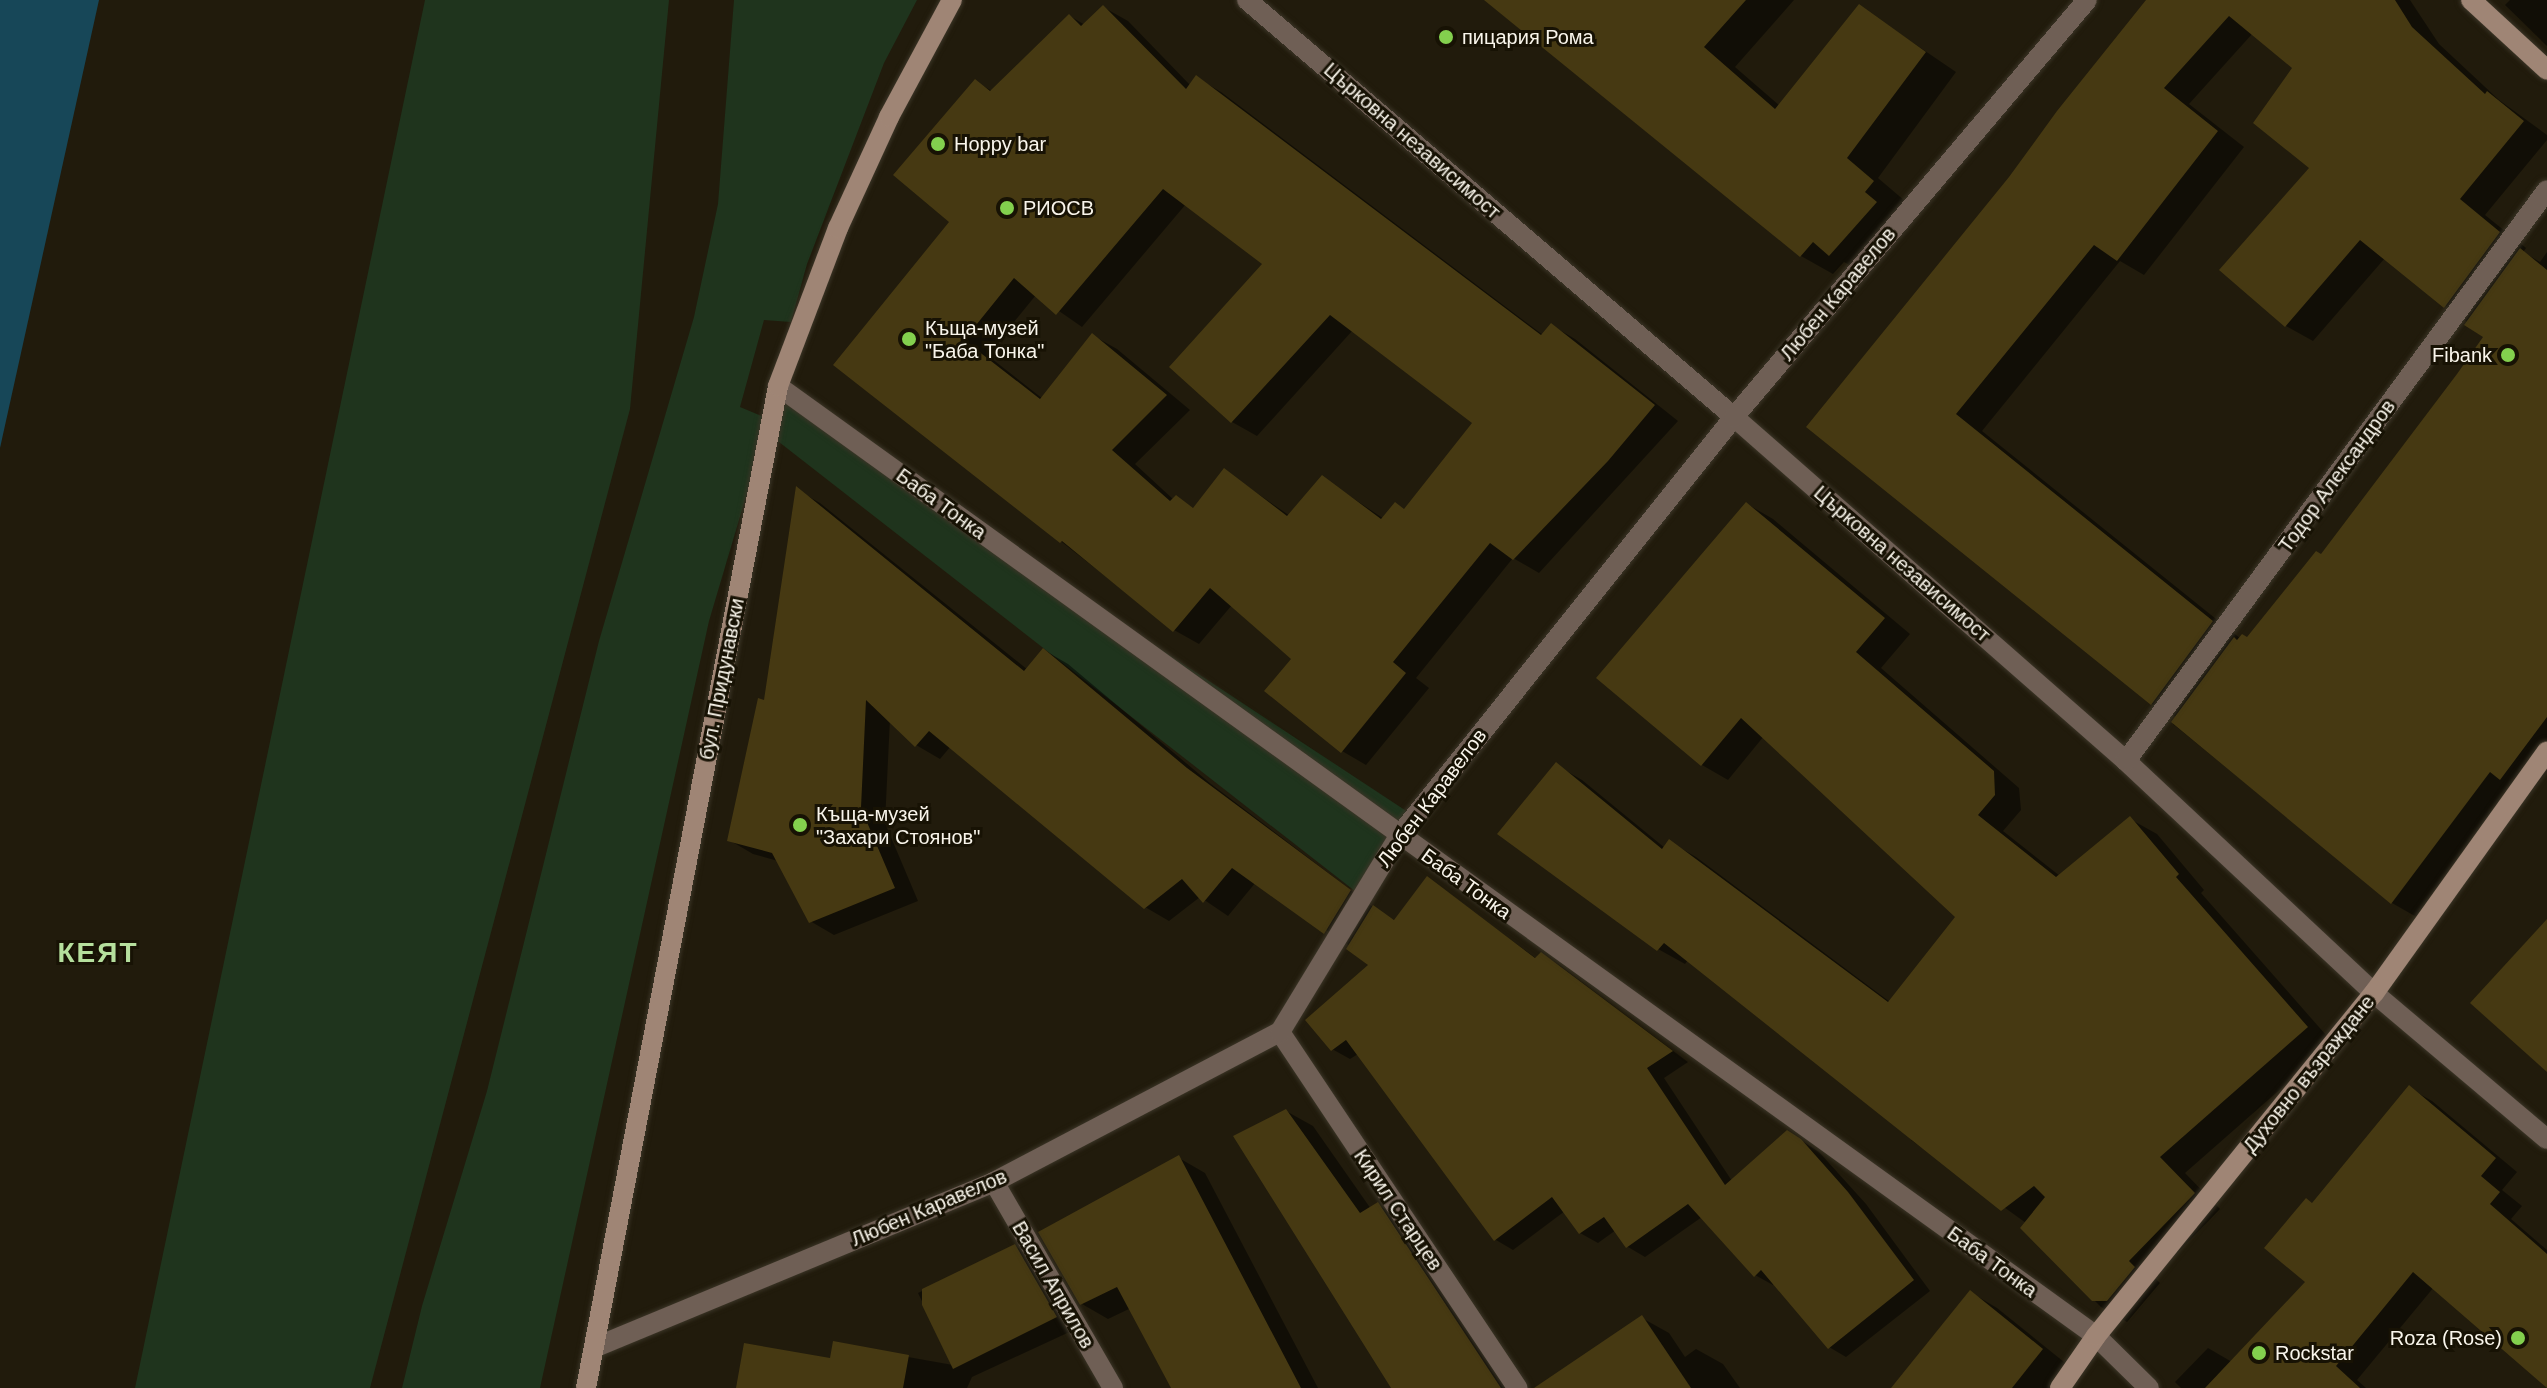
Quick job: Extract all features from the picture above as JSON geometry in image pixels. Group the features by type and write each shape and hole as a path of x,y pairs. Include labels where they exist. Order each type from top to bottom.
{"main road":[{"name":"бул. Придунавски","path":"586,1388 778,386 844,214 889,117 952,0"},
{"path":"2471,0 2547,70"},
{"name":"Духовно възраждане","path":"2060,1388 2096,1336 2374,993 2547,751"}],"street":[{"name":"Църковна независимост","path":"1247,0 1734,417 2126,761 2374,993 2547,1139"},
{"name":"Любен Каравелов","path":"596,1347 994,1182 1280,1032 1399,836 1734,417 2087,0"},
{"name":"Тодор Александров","path":"2126,761 2547,190"},
{"name":"Баба Тонка","path":"778,386 2096,1336 2149,1388"},
{"name":"Кирил Старцев","path":"1280,1032 1517,1388"},
{"name":"Васил Априлов","path":"994,1182 1113,1388"}],"green space":[{"path":"425,0 669,0 630,409 370,1388 135,1388"},
{"path":"734,0 917,0 884,63 807,264 791,322 764,320 740,407 769,419 709,621 540,1388 402,1388 422,1306 487,1091 599,641 694,317 718,204"},
{"path":"776,396 1420,820 1360,895 770,435"}],"water":[{"path":"0,0 99,0 0,448"}],"building":[{"path":"1484,0 1746,0 1704,47 1775,109 1859,4 1926,52 1847,158 1874,181 1865,192 1877,202 1829,256 1813,242 1800,257"},
{"path":"2146,0 2395,0 2412,27 2485,94 2487,91 2524,121 2460,199 2500,232 2444,308 2360,240 2285,327 2219,270 2309,168 2253,123 2292,68 2229,16 2164,88 2218,131 2117,261 2094,245 1956,414 2213,621 2151,705 1806,427 2009,177 2057,111"},
{"path":"1103,5 1186,89 1196,75 1541,335 1551,323 1655,405 1608,461 1513,560 1490,543 1393,662 1406,673 1341,753 1264,691 1291,659 1210,588 1173,632 1062,541 1060,543 833,365 949,222 893,175 975,79 990,91 1069,14 1081,26","holes":["1163,189 1262,264 1169,367 1231,423 1330,315 1472,423 1404,509 1395,502 1381,519 1322,475 1287,516 1224,468 1193,508 1176,495 1170,501 1112,450 1167,395 1092,333 1040,399 964,340 1014,278 1056,315"]},
{"path":"2520,248 2547,270 2547,717 2500,780 2490,772 2391,904 2171,722 2234,637 2237,640 2242,634 2247,637 2316,551 2321,554 2457,374 2483,337 2464,325"},
{"path":"796,486 1024,671 1043,648 1187,768 1351,890 1324,934 1232,868 1203,903 1182,879 1144,909 929,731 915,747 866,700 861,808 895,888 809,923 772,853 727,841 758,698 764,700"},
{"path":"1746,502 1885,618 1856,652 1994,771 1995,795 1978,815 2056,877 2130,816 2179,874 2176,877 2308,1027 2160,1157 2195,1193 2129,1261 2135,1267 2107,1301 2092,1301 2020,1228 2045,1197 2034,1186 2001,1211 1664,943 1657,951 1497,834 1556,762 1662,849 1669,839 1888,1002 1955,917 1741,718 1701,766 1596,678"},
{"path":"1427,876 1535,958 1541,952 1673,1051 1647,1068 1725,1185 1787,1130 1801,1139 1848,1192 1914,1280 1828,1349 1761,1270 1754,1277 1688,1204 1626,1248 1604,1217 1579,1234 1552,1197 1494,1241 1346,1040 1331,1051 1305,1020 1368,965 1346,949 1373,905 1394,920"},
{"path":"2547,919 2547,1072 2470,1003"},
{"path":"2409,1085 2496,1158 2481,1176 2500,1192 2490,1204 2547,1254 2547,1388 2413,1272 2336,1366 2360,1388 2205,1388 2305,1282 2264,1248 2306,1198 2312,1203"},
{"path":"1286,1109 1360,1213 1378,1202 1501,1388 1391,1388 1233,1136"},
{"path":"1179,1155 1301,1388 1171,1388 1117,1287 1080,1305 1038,1232"},
{"path":"1015,1244 1057,1317 953,1369 922,1305 922,1289"},
{"path":"1970,1290 2043,1349 2012,1388 1891,1388"},
{"path":"1642,1315 1691,1388 1534,1388"},
{"path":"833,1341 909,1355 903,1388 736,1388 744,1343 830,1358"}],"place":[{"name":"пицария Рома","path":"1446,37"},
{"name":"Hoppy bar","path":"938,144"},
{"name":"РИОСВ","path":"1007,208"},
{"name":"Къща-музей \"Баба Тонка\"","path":"909,339"},
{"name":"Fibank","path":"2508,355"},
{"name":"Къща-музей \"Захари Стоянов\"","path":"800,825"},
{"name":"Roza (Rose)","path":"2518,1338"},
{"name":"Rockstar","path":"2259,1353"}],"district":[{"name":"КЕЯТ","path":"98,953"}]}
